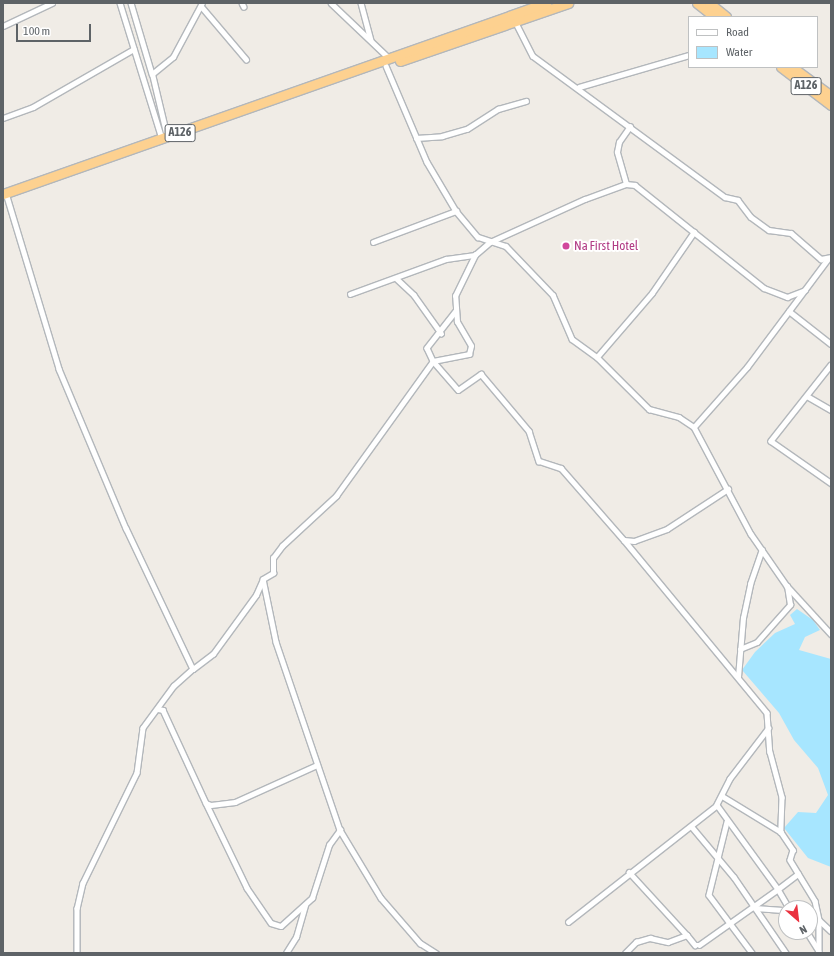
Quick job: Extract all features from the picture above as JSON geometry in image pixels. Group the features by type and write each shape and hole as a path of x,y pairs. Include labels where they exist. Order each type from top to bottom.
{"highway":[{"name":"A126","path":"388,63 546,3"},
{"name":"A126","path":"4,194 165,138 568,3"},
{"path":"697,3 714,16"},
{"path":"709,3 725,16"},
{"name":"A126","path":"782,68 831,105"},
{"name":"A126","path":"793,68 831,96"}],"street":[{"path":"3,26 52,3"},
{"path":"120,3 134,49 165,138"},
{"path":"131,3 152,74 165,138"},
{"path":"331,3 371,42 388,63 416,138 456,211 478,237 506,246 553,295 572,339 597,357 649,409 679,417 694,427 762,550 787,586 831,634"},
{"path":"361,3 371,42"},
{"path":"152,74 173,57 201,4 246,59"},
{"path":"516,21 533,56 579,87 725,197 738,200 763,226 773,231 791,233 821,259 829,259"},
{"path":"3,118 33,107 134,49"},
{"path":"579,87 688,55"},
{"path":"416,138 442,136 467,129 498,109 526,101"},
{"path":"626,184 617,152 619,142 630,126"},
{"path":"78,953 77,908 83,883 137,772 143,728 193,669 214,654 256,596 263,579 273,573 273,558 282,546 336,496 434,361 469,354 471,346 457,322 455,296 475,255 490,242 626,184 635,185 669,209 694,232 764,288 787,297 805,290"},
{"path":"4,194 60,369 126,528 193,669"},
{"path":"373,242 456,211"},
{"path":"597,357 652,293 694,232"},
{"path":"350,294 397,279 446,259 475,255"},
{"path":"694,427 789,311 829,259"},
{"path":"397,279 414,295 441,333"},
{"path":"456,311 446,318 441,333 427,348 434,361 458,390 481,374 529,431 539,461 561,468 624,540 767,713 770,752 782,797 781,832"},
{"path":"789,311 831,344"},
{"path":"831,365 771,440 831,483"},
{"path":"807,396 831,410"},
{"path":"624,540 634,541 667,529 728,489"},
{"path":"738,677 740,649 750,584 762,550"},
{"path":"263,579 276,642 340,830 381,898 420,943 436,953"},
{"path":"740,649 757,642 790,606 787,586"},
{"path":"158,709 163,710 170,723 243,881 271,923 281,926 305,905"},
{"path":"568,922 629,872 692,827 717,805 769,728"},
{"path":"206,803 221,806 235,802 317,765"},
{"path":"722,796 781,832 793,850 790,860 815,901 819,920 820,952"},
{"path":"717,805 727,822 778,889 784,900"},
{"path":"727,822 709,895 752,953"},
{"path":"692,827 718,858 786,953"},
{"path":"286,953 296,937 305,905 321,878 329,845 340,830"},
{"path":"629,872 695,945 699,945 755,908 798,874"},
{"path":"755,908 778,909"},
{"path":"819,920 831,931"},
{"path":"625,953 636,942 653,938 668,942 686,935"},
{"path":"812,940 820,952"}],"water":[{"path":"797,609 813,620 820,630 805,637 799,650 831,659 831,867 808,858 784,828 798,812 816,813 828,795 818,768 794,740 779,713 742,670 755,652 775,633 795,624 790,615"}],"place":[{"name":"Na First Hotel","path":"566,246"}]}
